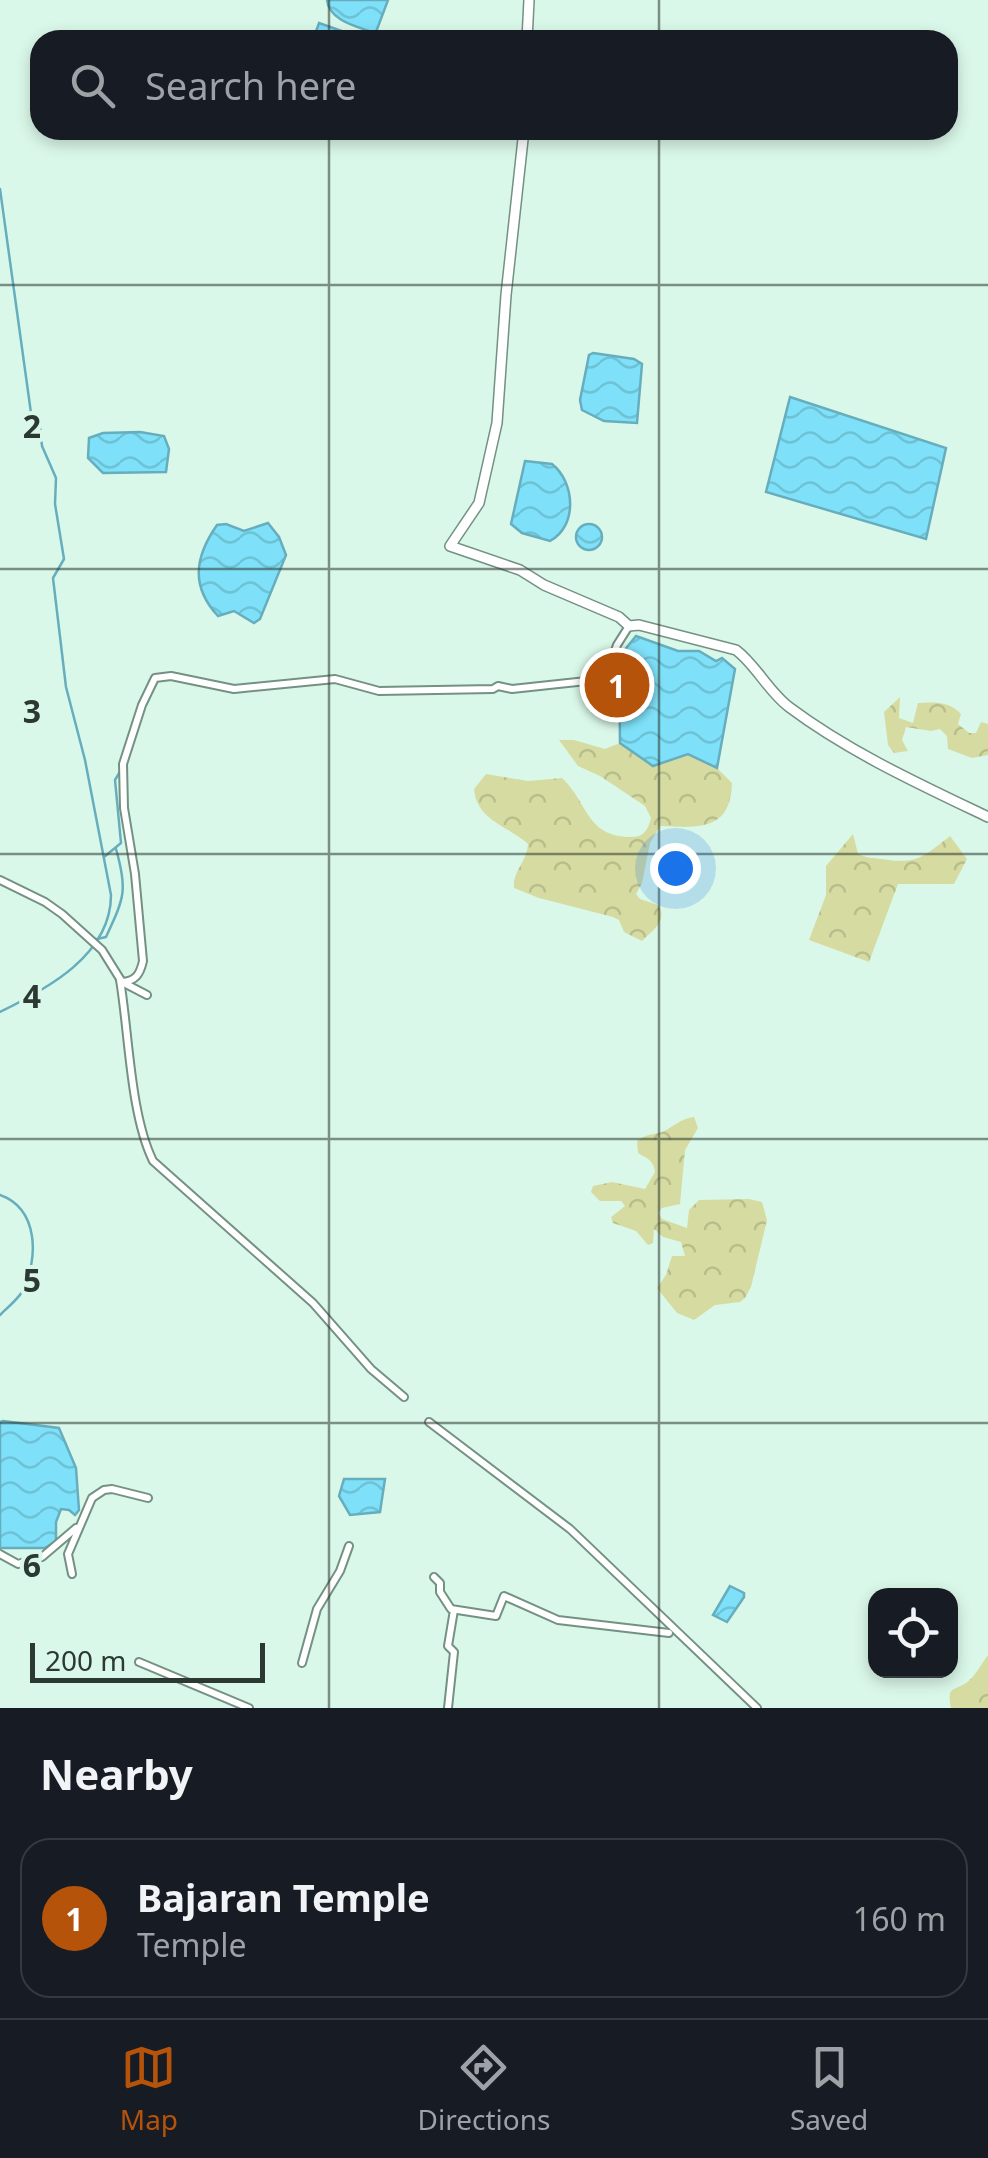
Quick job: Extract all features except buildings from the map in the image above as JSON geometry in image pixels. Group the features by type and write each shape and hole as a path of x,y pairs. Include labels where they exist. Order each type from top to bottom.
{"street":[{"path":"528,30 530,0"},
{"path":"523,140 507,278 498,423 479,503 450,546 508,564 544,585 619,617 629,626 639,625 736,650 778,697 800,714 850,746 988,816"},
{"path":"121,980 132,981 140,974 144,961 126,822 123,764 155,678 172,676 234,689 335,679 379,691 498,686 512,689 605,679 616,644 629,626"},
{"path":"0,880 45,902 102,950 121,980 139,1108 153,1161 313,1303 371,1369 404,1398"},
{"path":"121,980 146,995"},
{"path":"428,1422 570,1529 757,1708"},
{"path":"72,1574 68,1554 92,1498 104,1490 148,1498"},
{"path":"0,1554 18,1564 42,1557 80,1523"},
{"path":"302,1663 317,1609 340,1571 349,1546"},
{"path":"434,1577 454,1610 448,1646 454,1652 448,1708"},
{"path":"454,1610 496,1616 504,1596 558,1620 669,1633"},
{"path":"139,1662 250,1708"}],"green space":[{"path":"900,697 899,718 913,723 918,703 930,702 956,710 961,714 958,724 969,733 976,733 981,722 988,724 988,755 972,758 948,749 947,736 940,729 906,727 902,740 908,751 894,753 888,745 884,712"},
{"path":"559,740 605,749 620,743 653,766 688,754 717,768 732,783 726,810 719,818 699,826 660,826 650,843 636,894 658,905 662,916 642,941 624,932 619,920 613,917 514,888 528,844 487,815 476,800 474,789 486,774 528,781 562,778 596,825 605,831 631,837 645,832 651,818 645,806 578,766"},
{"path":"853,834 858,854 867,857 912,860 950,836 967,859 954,884 898,884 869,962 809,940 826,895 826,866"},
{"path":"694,1117 698,1128 685,1150 680,1204 662,1208 658,1213 662,1219 687,1228 689,1210 699,1200 749,1199 762,1202 767,1220 745,1298 715,1305 694,1320 677,1313 657,1288 672,1256 685,1256 681,1242 663,1237 654,1229 653,1243 648,1245 636,1231 613,1223 611,1217 625,1206 621,1201 600,1201 591,1192 593,1186 612,1182 645,1189 655,1172 652,1162 638,1153 637,1141"},
{"path":"988,1655 988,1708 951,1708 952,1691 969,1681"}],"water":[{"path":"327,0 388,0 377,30 351,25 329,7"},
{"path":"319,23 339,30 317,30"},
{"path":"589,355 634,359 642,364 637,423 604,421 582,410 580,400"},
{"path":"790,397 946,448 926,539 766,492"},
{"path":"103,433 164,436 169,449 166,472 103,473 88,458 89,438"},
{"path":"525,461 552,464 569,492 569,515 559,534 550,541 522,533 511,524"},
{"path":"268,523 286,555 260,619 254,623 234,611 218,616 200,583 200,561 209,537 217,525 244,531"},
{"path":"589,524 598,528 602,537 598,546 589,550 580,546 576,537 580,528"},
{"path":"636,636 678,651 699,651 716,661 722,658 735,669 717,768 688,754 653,766 620,743 619,657"},
{"path":"3,1421 59,1428 76,1468 79,1510 75,1515 61,1509 56,1541 45,1548 0,1548"},
{"path":"344,1479 385,1479 380,1512 350,1515 339,1496"},
{"path":"730,1586 744,1593 744,1597 727,1622 713,1615"}],"waterway":[{"path":"0,189 31,413 40,427 42,446 56,478 55,504 64,559 53,578 66,687 85,760 111,895 108,916 88,952 56,981 0,1012"},
{"path":"104,857 121,843 115,780 121,770"},
{"path":"97,939 106,937 122,894 116,849"},
{"path":"0,1195 22,1211 29,1223 33,1250 22,1292 0,1315"}],"place":[{"name":"Bajaran Temple","path":"617,685"}]}
